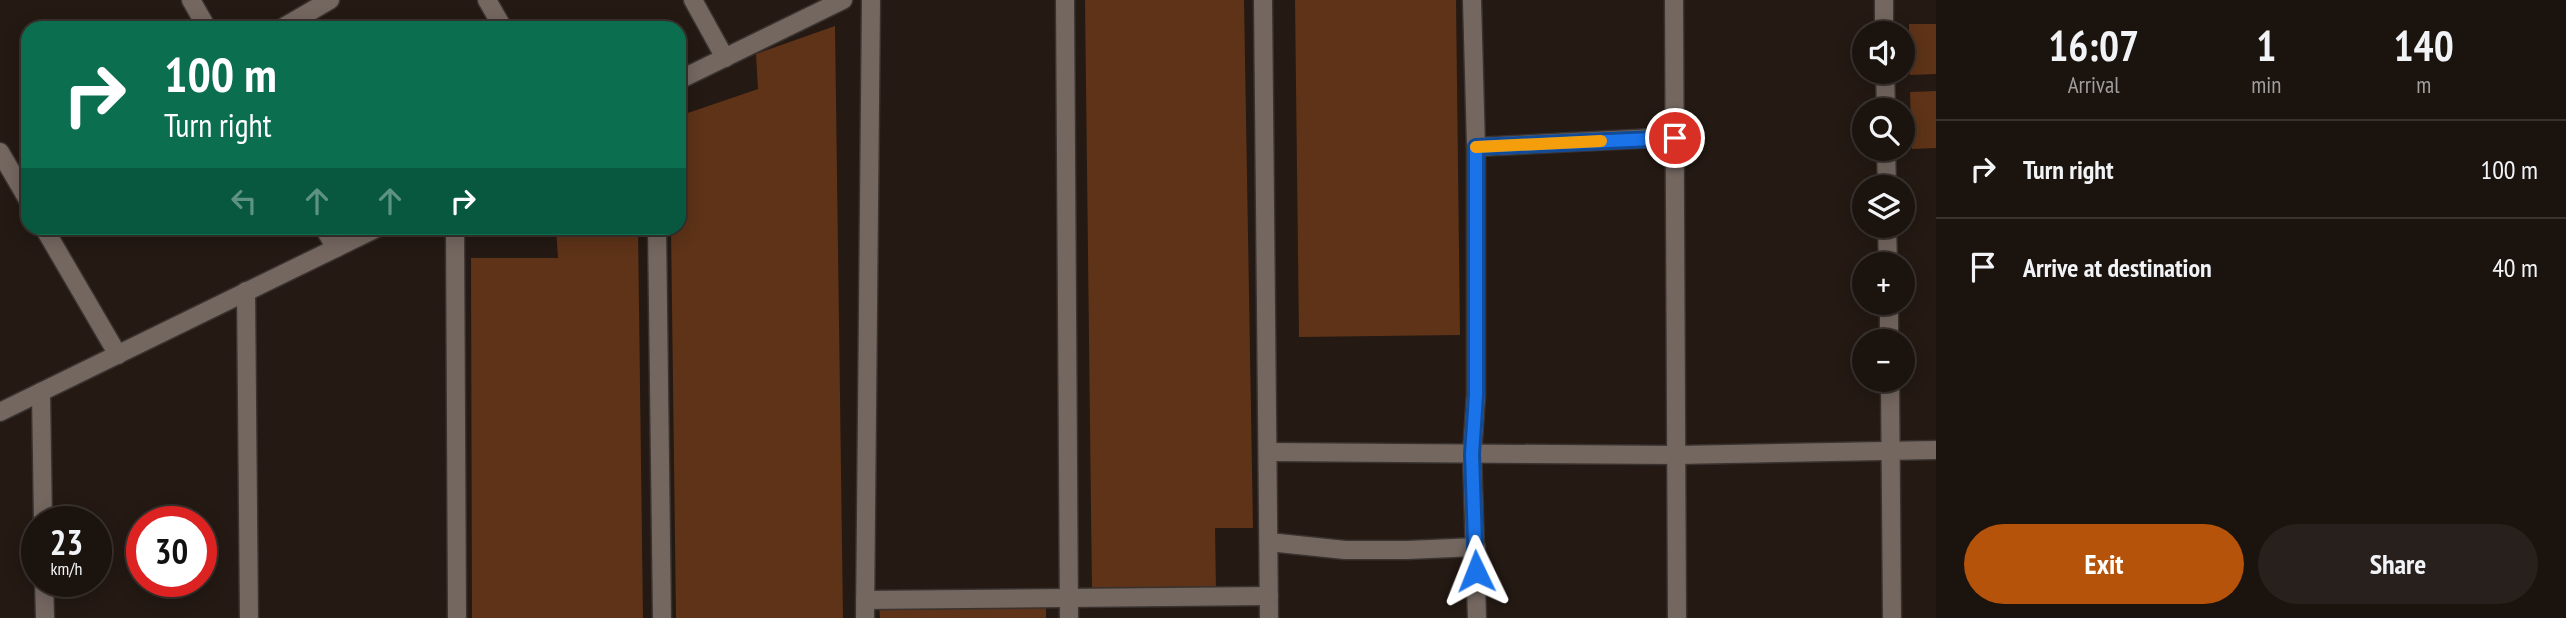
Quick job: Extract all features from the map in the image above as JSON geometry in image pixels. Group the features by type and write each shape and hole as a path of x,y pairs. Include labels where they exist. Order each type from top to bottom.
{"street":[{"path":"191,0 204,21"},
{"path":"294,21 330,0"},
{"path":"487,0 499,21"},
{"path":"694,0 725,58"},
{"path":"686,77 843,0"},
{"path":"871,0 865,609 1069,600 1269,596"},
{"path":"1065,0 1069,618"},
{"path":"1263,0 1269,618"},
{"path":"1472,0 1476,147 1476,395 1472,454 1478,618"},
{"path":"1674,0 1677,618"},
{"path":"1884,0 1884,21"},
{"path":"1476,147 1675,138"},
{"path":"0,152 21,188"},
{"path":"48,235 118,355"},
{"path":"328,235 336,248"},
{"path":"0,412 363,235"},
{"path":"455,235 457,618"},
{"path":"657,235 662,618"},
{"path":"246,291 249,618"},
{"path":"41,392 43,506"},
{"path":"1890,392 1892,618"},
{"path":"1269,452 1677,455 1936,450"},
{"path":"1269,542 1345,550 1476,547"},
{"path":"44,597 45,618"}],"building":[{"path":"1085,0 1244,0 1253,528 1215,528 1216,592 1092,594"},
{"path":"1295,0 1456,0 1460,335 1299,337"},
{"path":"1915,24 1936,24 1936,74 1915,75"},
{"path":"835,26 843,618 676,618 671,235 686,235 686,114 758,89 756,54"},
{"path":"1936,91 1936,148 1915,149 1915,98 1910,98 1910,92"},
{"path":"556,235 638,235 643,618 472,618 471,258 558,258"},
{"path":"879,604 1046,606 1046,618 880,618"}],"slow traffic":[{"path":"1476,147 1601,141"}],"route":[{"path":"1476,571 1472,454 1476,395 1476,147 1675,138"}]}
